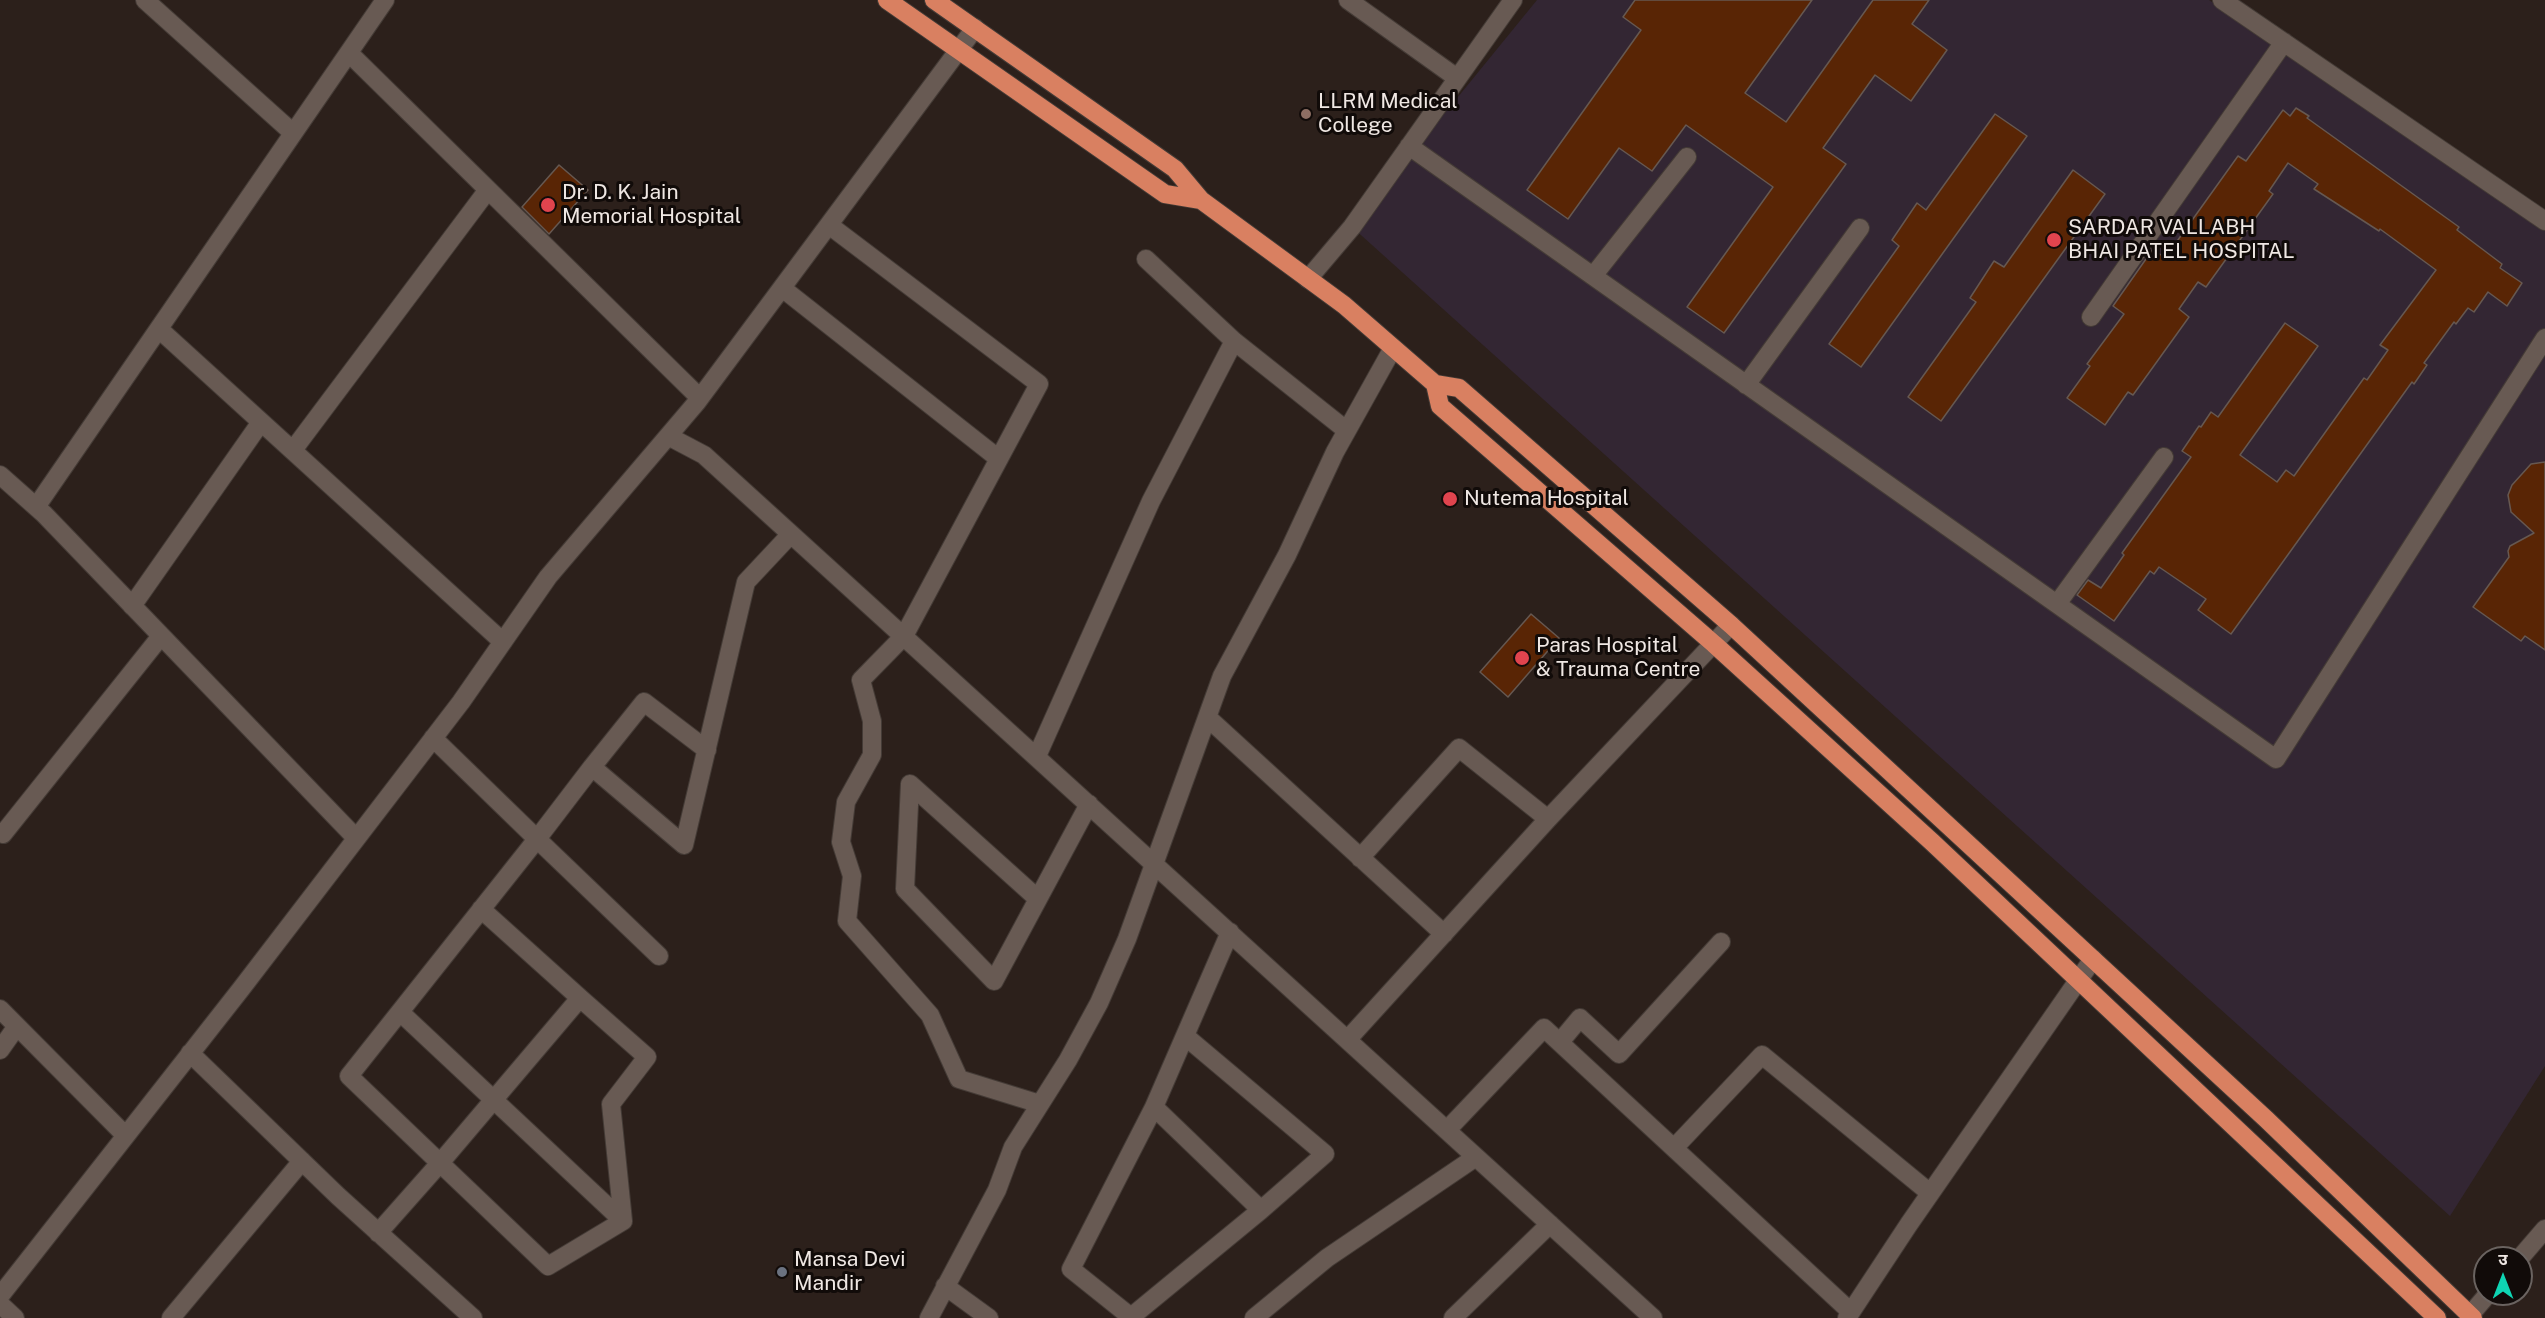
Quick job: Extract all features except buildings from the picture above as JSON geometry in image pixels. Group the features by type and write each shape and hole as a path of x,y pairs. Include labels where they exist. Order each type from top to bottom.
{"highway":[{"path":"887,0 1165,194 1201,200"},
{"path":"934,0 1175,169 1201,200 1344,305 1435,384 1459,388 1731,625 2266,1119 2471,1317"},
{"path":"1435,384 1440,406 1714,644 2079,979 2437,1318"}],"street":[{"path":"145,0 293,134"},
{"path":"36,507 385,0"},
{"path":"1348,0 1457,78"},
{"path":"1308,279 1352,227 1512,0"},
{"path":"2222,0 2545,221"},
{"path":"0,1296 434,738 548,577 700,398 975,28"},
{"path":"2091,317 2284,42"},
{"path":"349,53 700,398"},
{"path":"1409,146 2276,759 2545,338"},
{"path":"1593,276 1687,157"},
{"path":"293,450 487,191"},
{"path":"829,225 1039,384 904,636 861,680 872,721 872,755 846,802 841,842 852,876 847,921 930,1015 958,1079 1040,1104"},
{"path":"1746,385 1860,228"},
{"path":"1146,259 1234,340 1347,430"},
{"path":"782,288 999,459"},
{"path":"159,329 503,642"},
{"path":"1036,756 1151,501 1234,340"},
{"path":"928,1318 997,1191 1013,1147 1099,1003 1127,939 1222,676 1287,555 1347,430 1394,348"},
{"path":"132,606 261,422"},
{"path":"668,436 704,455 1653,1318"},
{"path":"2057,604 2164,457"},
{"path":"0,476 36,507 356,838"},
{"path":"592,767 684,845 746,582 791,534"},
{"path":"1348,1040 1548,819 1731,625"},
{"path":"0,833 3,834 161,636"},
{"path":"624,1221 548,1266 349,1076 644,702 707,750"},
{"path":"1208,718 1444,934"},
{"path":"434,738 659,956"},
{"path":"1360,858 1459,748 1548,819"},
{"path":"1038,899 910,784 905,889 994,981 1089,804"},
{"path":"481,909 647,1057 611,1104 624,1221"},
{"path":"1185,1036 1325,1154 1131,1318 1071,1269 1154,1107 1230,932"},
{"path":"1560,1042 1580,1018 1619,1054 1721,942"},
{"path":"1447,1130 1544,1028 1849,1315 1930,1193 2092,959"},
{"path":"378,1233 580,998"},
{"path":"0,1009 125,1135"},
{"path":"400,1012 624,1221"},
{"path":"0,1050 17,1026"},
{"path":"190,1053 378,1233 473,1318"},
{"path":"1674,1148 1762,1055 1930,1193"},
{"path":"1154,1107 1261,1210"},
{"path":"1254,1318 1327,1258 1476,1157"},
{"path":"171,1318 302,1161"},
{"path":"1453,1318 1550,1224"},
{"path":"2530,1246 2545,1229"},
{"path":"945,1286 988,1318"},
{"path":"0,1304 15,1318"}],"shaded area":[{"path":"1537,0 2209,0 2545,226 2545,1066 2450,1216 1352,227"}],"place":[{"name":"LLRM Medical College","path":"1306,114"},
{"name":"Dr. D. K. Jain Memorial Hospital","path":"548,205"},
{"name":"SARDAR VALLABH BHAI PATEL HOSPITAL","path":"2054,240"},
{"name":"Nutema Hospital","path":"1450,499"},
{"name":"Paras Hospital & Trauma Centre","path":"1522,658"},
{"name":"Mansa Devi Mandir","path":"782,1272"}]}
